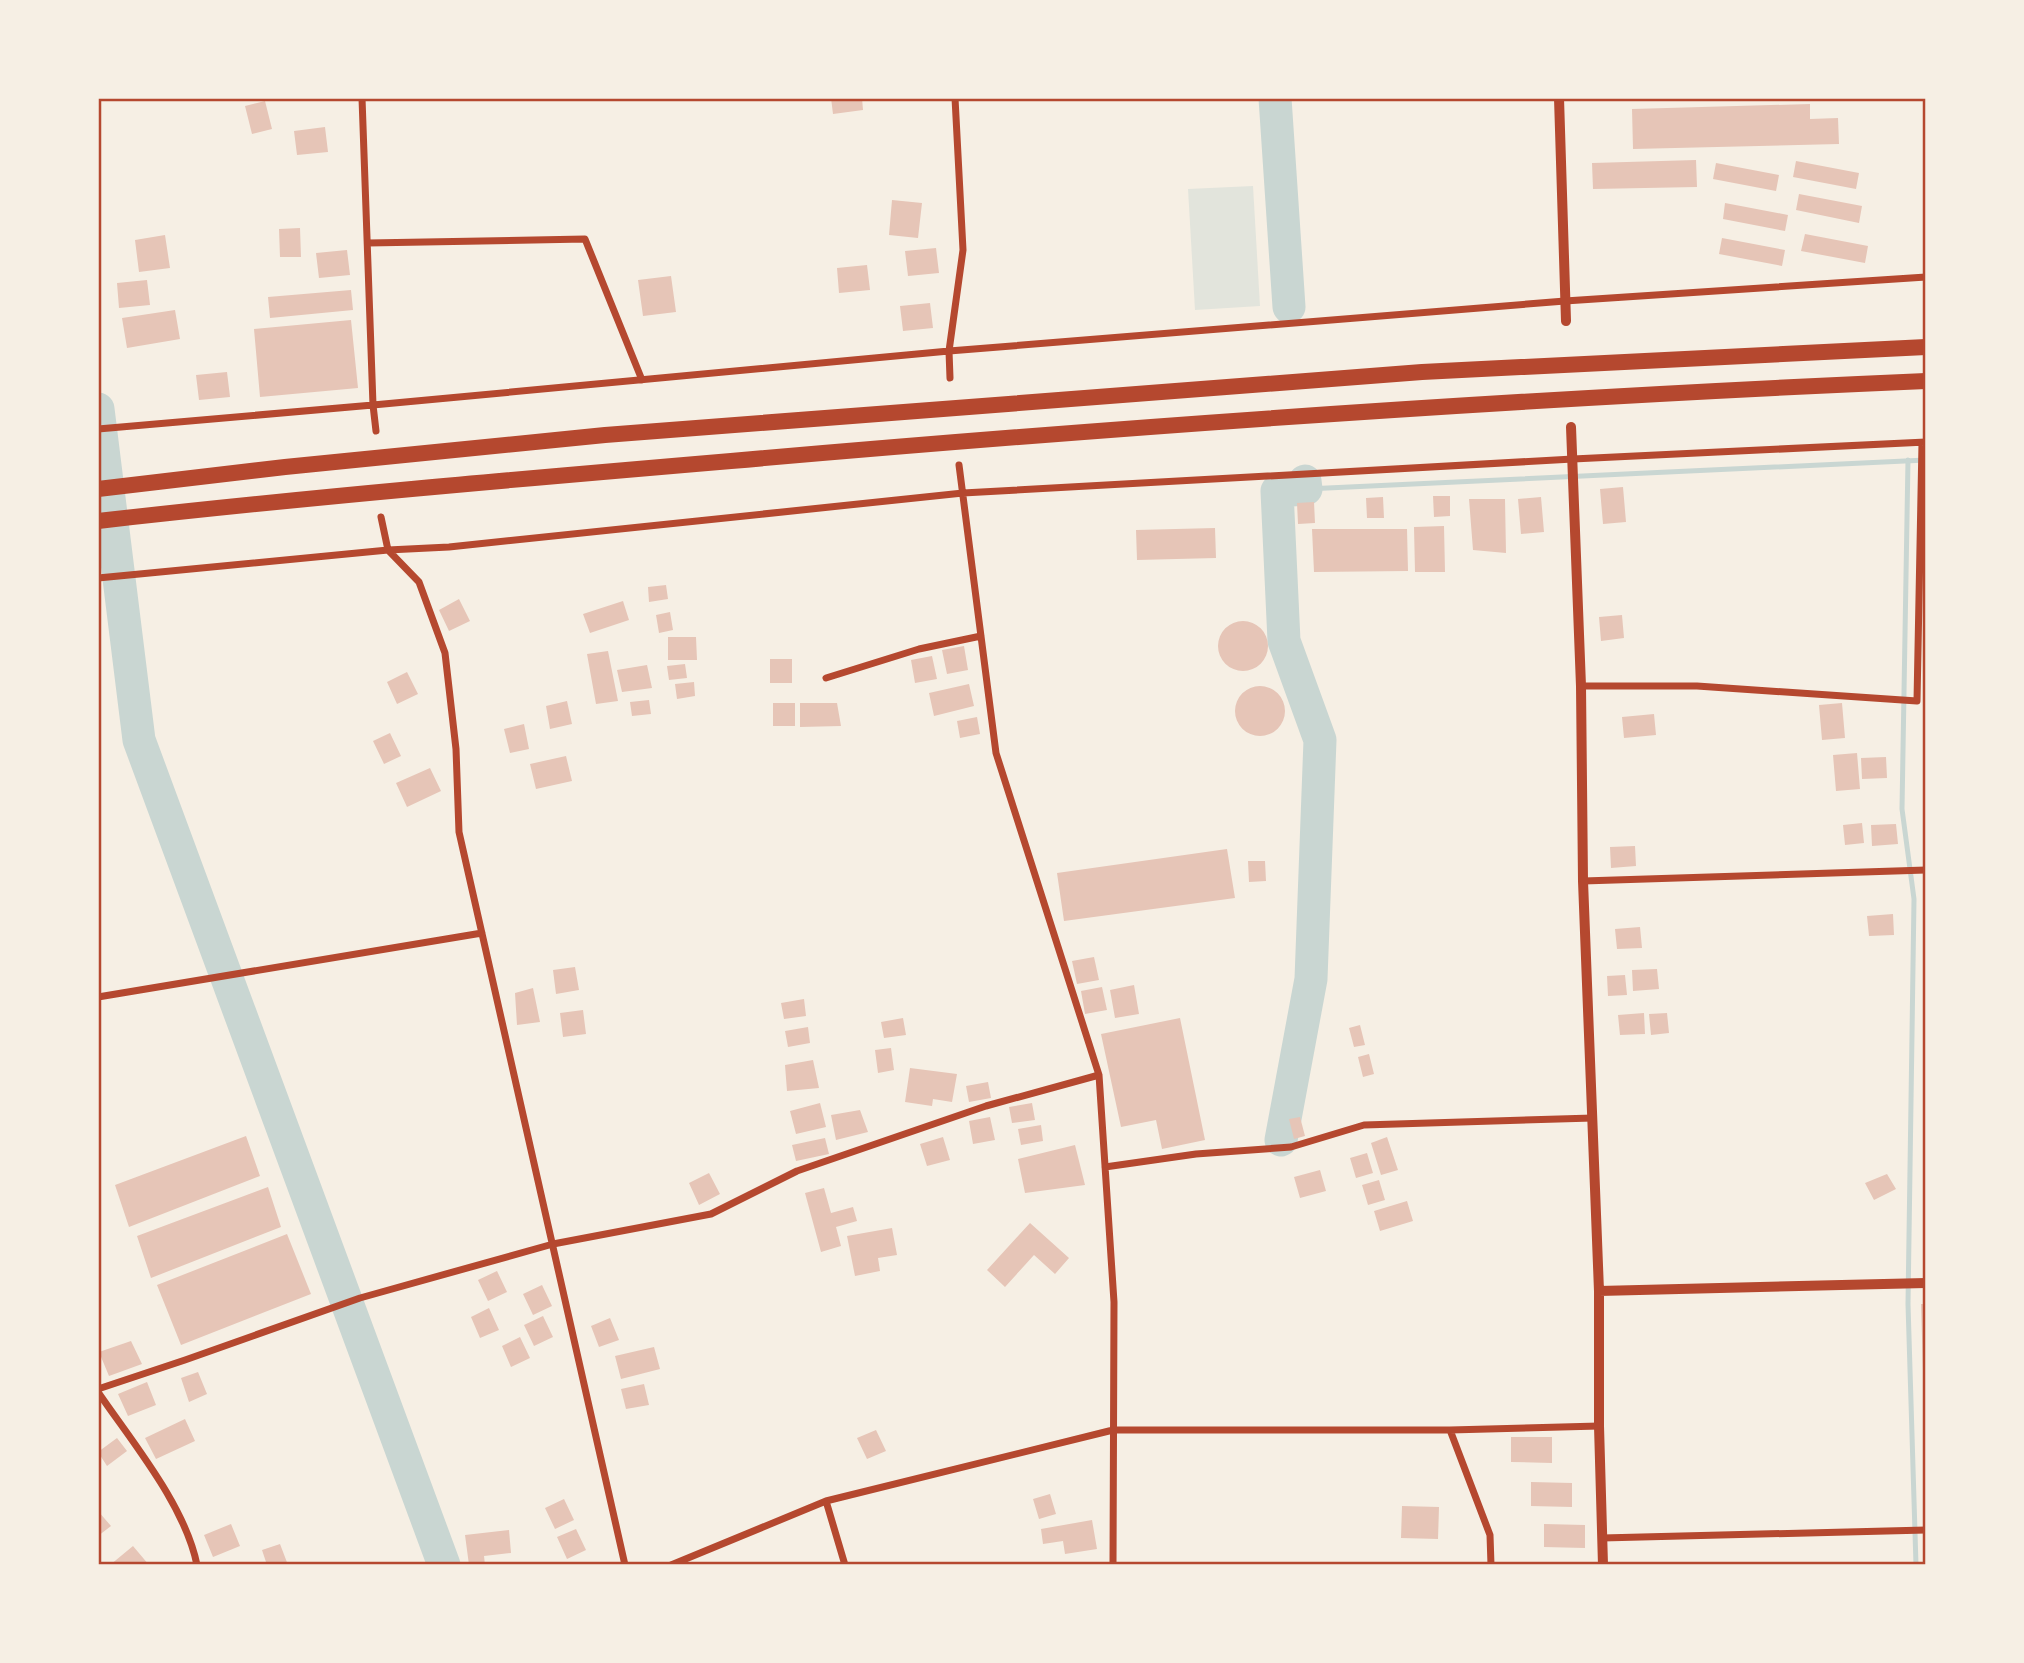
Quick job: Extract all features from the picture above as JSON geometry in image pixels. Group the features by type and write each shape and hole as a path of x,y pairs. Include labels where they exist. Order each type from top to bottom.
{"highway":[{"path":"98,489 605,435 1325,379 1926,347"},
{"path":"98,521 488,482 1032,434 1474,404 1926,381"}],"street":[{"path":"362,98 376,431"},
{"path":"950,378 949,351 963,250 955,98"},
{"path":"1559,98 1566,321"},
{"path":"368,243 585,239 642,380"},
{"path":"98,429 949,351 1565,301 1926,277"},
{"path":"1571,427 1581,686 1583,881 1599,1292 1603,1565"},
{"path":"98,578 387,550 449,547 963,493 1573,463 1924,442 1917,701 1698,685 1581,686"},
{"path":"960,465 996,753 1099,1075 1114,1302 1113,1565"},
{"path":"382,517 387,550 419,582 445,653 456,750 459,832 625,1565"},
{"path":"826,678 919,649 981,636"},
{"path":"1583,881 1926,870"},
{"path":"98,997 482,933"},
{"path":"197,1565 194,1550 175,1505 98,1390 360,1297 553,1244 711,1214 797,1171 986,1106 1099,1075"},
{"path":"1105,1167 1196,1154 1291,1147 1364,1125 1594,1118"},
{"path":"1599,1292 1926,1283"},
{"path":"671,1565 826,1501 1113,1430 1450,1430 1599,1426"},
{"path":"1450,1430 1490,1535 1491,1565"},
{"path":"826,1501 845,1565"},
{"path":"1602,1538 1926,1530"}],"shaded area":[{"path":"1253,186 1260,306 1195,310 1188,189"}],"building":[{"path":"831,98 862,98 863,110 833,114"},
{"path":"265,101 272,129 252,134 245,106"},
{"path":"1810,104 1810,119 1838,118 1839,144 1633,149 1632,109"},
{"path":"325,127 328,152 297,155 294,131"},
{"path":"1696,160 1697,187 1593,189 1592,163"},
{"path":"1796,161 1859,173 1856,189 1793,177"},
{"path":"1716,163 1779,175 1776,191 1713,179"},
{"path":"1799,194 1862,206 1859,223 1796,210"},
{"path":"892,200 922,203 918,238 889,235"},
{"path":"1725,203 1788,215 1785,231 1723,219"},
{"path":"300,228 301,257 280,257 279,229"},
{"path":"1805,234 1868,246 1865,263 1801,251"},
{"path":"165,235 170,268 139,272 135,240"},
{"path":"1722,238 1785,250 1782,266 1719,254"},
{"path":"936,248 939,273 908,276 905,251"},
{"path":"347,250 350,275 319,278 316,253"},
{"path":"867,265 870,290 839,293 837,268"},
{"path":"671,276 676,312 643,316 638,280"},
{"path":"147,280 150,305 119,308 117,283"},
{"path":"351,290 353,310 270,318 268,297"},
{"path":"930,303 933,328 903,331 900,306"},
{"path":"175,310 180,339 127,348 122,318"},
{"path":"351,320 358,388 260,397 254,329"},
{"path":"227,372 230,397 199,400 196,375"},
{"path":"1623,487 1626,522 1603,524 1600,489"},
{"path":"1433,496 1450,496 1450,516 1434,517"},
{"path":"1383,497 1384,518 1367,518 1366,498"},
{"path":"1541,497 1544,532 1521,534 1518,499"},
{"path":"1469,499 1505,499 1506,553 1473,550"},
{"path":"1314,502 1315,523 1298,524 1297,503"},
{"path":"1444,526 1445,572 1415,572 1414,527"},
{"path":"1215,528 1216,558 1137,560 1136,530"},
{"path":"1312,529 1407,529 1408,571 1314,572"},
{"path":"666,585 668,599 649,602 648,587"},
{"path":"459,599 470,621 449,631 439,610"},
{"path":"623,601 629,620 590,633 583,614"},
{"path":"670,612 673,630 659,633 656,615"},
{"path":"1622,615 1624,638 1601,641 1599,617"},
{"path":"1243,621 1261,628 1268,646 1261,664 1243,671 1225,664 1218,646 1225,628"},
{"path":"668,637 696,637 697,660 668,660"},
{"path":"964,646 968,670 947,674 942,650"},
{"path":"608,651 618,701 596,704 587,654"},
{"path":"932,656 937,679 915,683 911,660"},
{"path":"770,659 792,659 792,683 770,683"},
{"path":"685,664 687,678 669,680 667,666"},
{"path":"647,665 652,688 622,692 617,670"},
{"path":"407,672 418,694 397,704 387,682"},
{"path":"694,682 695,696 677,699 675,684"},
{"path":"969,684 974,706 934,716 929,693"},
{"path":"1260,686 1278,693 1285,711 1278,729 1260,736 1242,729 1235,711 1242,693"},
{"path":"649,700 651,714 632,716 630,702"},
{"path":"567,701 572,724 550,729 546,706"},
{"path":"773,703 795,703 795,726 773,726"},
{"path":"800,703 837,703 841,726 800,727"},
{"path":"1842,703 1845,738 1822,740 1819,705"},
{"path":"1654,714 1656,735 1624,738 1622,717"},
{"path":"977,717 980,734 960,738 957,721"},
{"path":"524,724 529,749 510,753 504,729"},
{"path":"390,733 401,756 384,764 373,741"},
{"path":"1857,753 1860,789 1836,791 1833,755"},
{"path":"566,756 572,781 536,789 530,764"},
{"path":"1886,757 1887,778 1862,779 1861,758"},
{"path":"430,768 441,791 407,807 396,783"},
{"path":"1862,823 1864,843 1845,845 1843,825"},
{"path":"1896,824 1898,844 1872,846 1871,825"},
{"path":"1635,846 1636,866 1611,868 1610,847"},
{"path":"1227,849 1235,898 1064,921 1057,873"},
{"path":"1248,861 1265,861 1266,881 1249,882"},
{"path":"1893,914 1894,935 1869,936 1867,916"},
{"path":"1640,927 1642,948 1617,949 1615,929"},
{"path":"1094,957 1099,980 1077,984 1072,961"},
{"path":"575,967 579,990 556,994 553,970"},
{"path":"1657,969 1659,989 1633,991 1632,970"},
{"path":"1625,975 1627,995 1608,996 1607,976"},
{"path":"1134,985 1139,1014 1115,1018 1110,990"},
{"path":"1102,987 1107,1010 1085,1014 1081,991"},
{"path":"533,988 540,1022 517,1025 515,993"},
{"path":"804,999 806,1016 784,1019 781,1003"},
{"path":"583,1010 586,1034 563,1037 560,1013"},
{"path":"1644,1013 1645,1034 1620,1035 1618,1015"},
{"path":"1667,1013 1669,1033 1651,1035 1649,1014"},
{"path":"903,1018 906,1035 884,1038 881,1022"},
{"path":"1180,1018 1205,1140 1162,1149 1156,1120 1121,1127 1101,1034"},
{"path":"1360,1025 1365,1045 1354,1047 1349,1028"},
{"path":"808,1027 810,1043 788,1047 785,1031"},
{"path":"891,1048 894,1070 878,1073 875,1050"},
{"path":"1369,1054 1374,1074 1363,1077 1358,1057"},
{"path":"813,1060 819,1088 787,1091 785,1065"},
{"path":"910,1068 957,1074 952,1102 933,1099 932,1106 905,1102"},
{"path":"988,1082 991,1098 969,1102 966,1086"},
{"path":"820,1103 826,1127 796,1134 790,1111"},
{"path":"1032,1103 1035,1120 1012,1123 1009,1107"},
{"path":"860,1110 868,1132 836,1140 831,1115"},
{"path":"990,1117 995,1140 973,1144 969,1121"},
{"path":"1300,1117 1305,1136 1294,1139 1289,1119"},
{"path":"1041,1125 1043,1141 1021,1145 1018,1129"},
{"path":"246,1136 260,1176 129,1227 115,1185"},
{"path":"943,1137 950,1160 927,1166 920,1144"},
{"path":"1387,1137 1398,1170 1381,1175 1371,1143"},
{"path":"825,1138 829,1154 796,1161 792,1145"},
{"path":"1075,1145 1085,1185 1025,1193 1018,1159"},
{"path":"1367,1153 1373,1173 1356,1178 1350,1158"},
{"path":"1320,1170 1326,1191 1300,1198 1294,1177"},
{"path":"709,1173 720,1194 699,1205 689,1183"},
{"path":"1887,1174 1896,1189 1874,1200 1865,1183"},
{"path":"1379,1180 1385,1200 1368,1205 1362,1185"},
{"path":"268,1187 281,1227 151,1278 137,1236"},
{"path":"824,1188 831,1213 853,1207 857,1221 836,1227 841,1246 821,1252 805,1193"},
{"path":"1407,1201 1413,1221 1380,1231 1374,1211"},
{"path":"1030,1223 1069,1258 1055,1274 1034,1255 1005,1287 987,1270"},
{"path":"892,1228 897,1255 878,1258 880,1271 855,1276 847,1236"},
{"path":"287,1234 311,1294 181,1345 157,1285"},
{"path":"497,1271 507,1292 488,1301 478,1280"},
{"path":"542,1285 552,1306 533,1315 523,1294"},
{"path":"1921,1304 1926,1304 1926,1371 1923,1371"},
{"path":"489,1308 499,1330 480,1338 471,1317"},
{"path":"543,1316 553,1337 534,1346 524,1325"},
{"path":"610,1318 619,1340 599,1347 591,1326"},
{"path":"520,1337 530,1358 511,1367 502,1346"},
{"path":"131,1341 142,1364 109,1376 99,1352"},
{"path":"654,1347 660,1369 621,1379 615,1356"},
{"path":"198,1372 207,1394 189,1402 181,1378"},
{"path":"147,1382 156,1405 128,1416 118,1394"},
{"path":"644,1384 649,1405 626,1409 621,1389"},
{"path":"185,1419 195,1441 156,1459 145,1438"},
{"path":"876,1430 886,1451 867,1459 857,1438"},
{"path":"1511,1437 1552,1437 1552,1463 1511,1462"},
{"path":"117,1438 127,1451 107,1466 98,1452"},
{"path":"1531,1482 1572,1483 1572,1507 1531,1506"},
{"path":"1050,1494 1056,1514 1039,1519 1033,1499"},
{"path":"564,1499 574,1520 555,1529 545,1508"},
{"path":"1402,1506 1439,1507 1438,1539 1401,1538"},
{"path":"98,1511 111,1526 98,1536"},
{"path":"1092,1520 1097,1549 1065,1554 1063,1541 1043,1544 1041,1529"},
{"path":"231,1524 240,1546 213,1557 204,1535"},
{"path":"1544,1524 1585,1525 1585,1548 1544,1547"},
{"path":"576,1529 586,1550 567,1559 557,1537"},
{"path":"509,1530 511,1553 484,1556 485,1565 469,1565 465,1535"},
{"path":"280,1544 288,1565 267,1565 262,1550"},
{"path":"133,1546 149,1565 110,1565"}],"waterway":[{"path":"1275,98 1289,307"},
{"path":"98,409 139,740 444,1565"},
{"path":"1908,460 1902,809 1914,899 1908,1304 1916,1565"},
{"path":"1306,489 1926,460"},
{"path":"1281,1140 1311,979 1320,740 1284,641 1277,491 1306,489 1305,481"}]}
